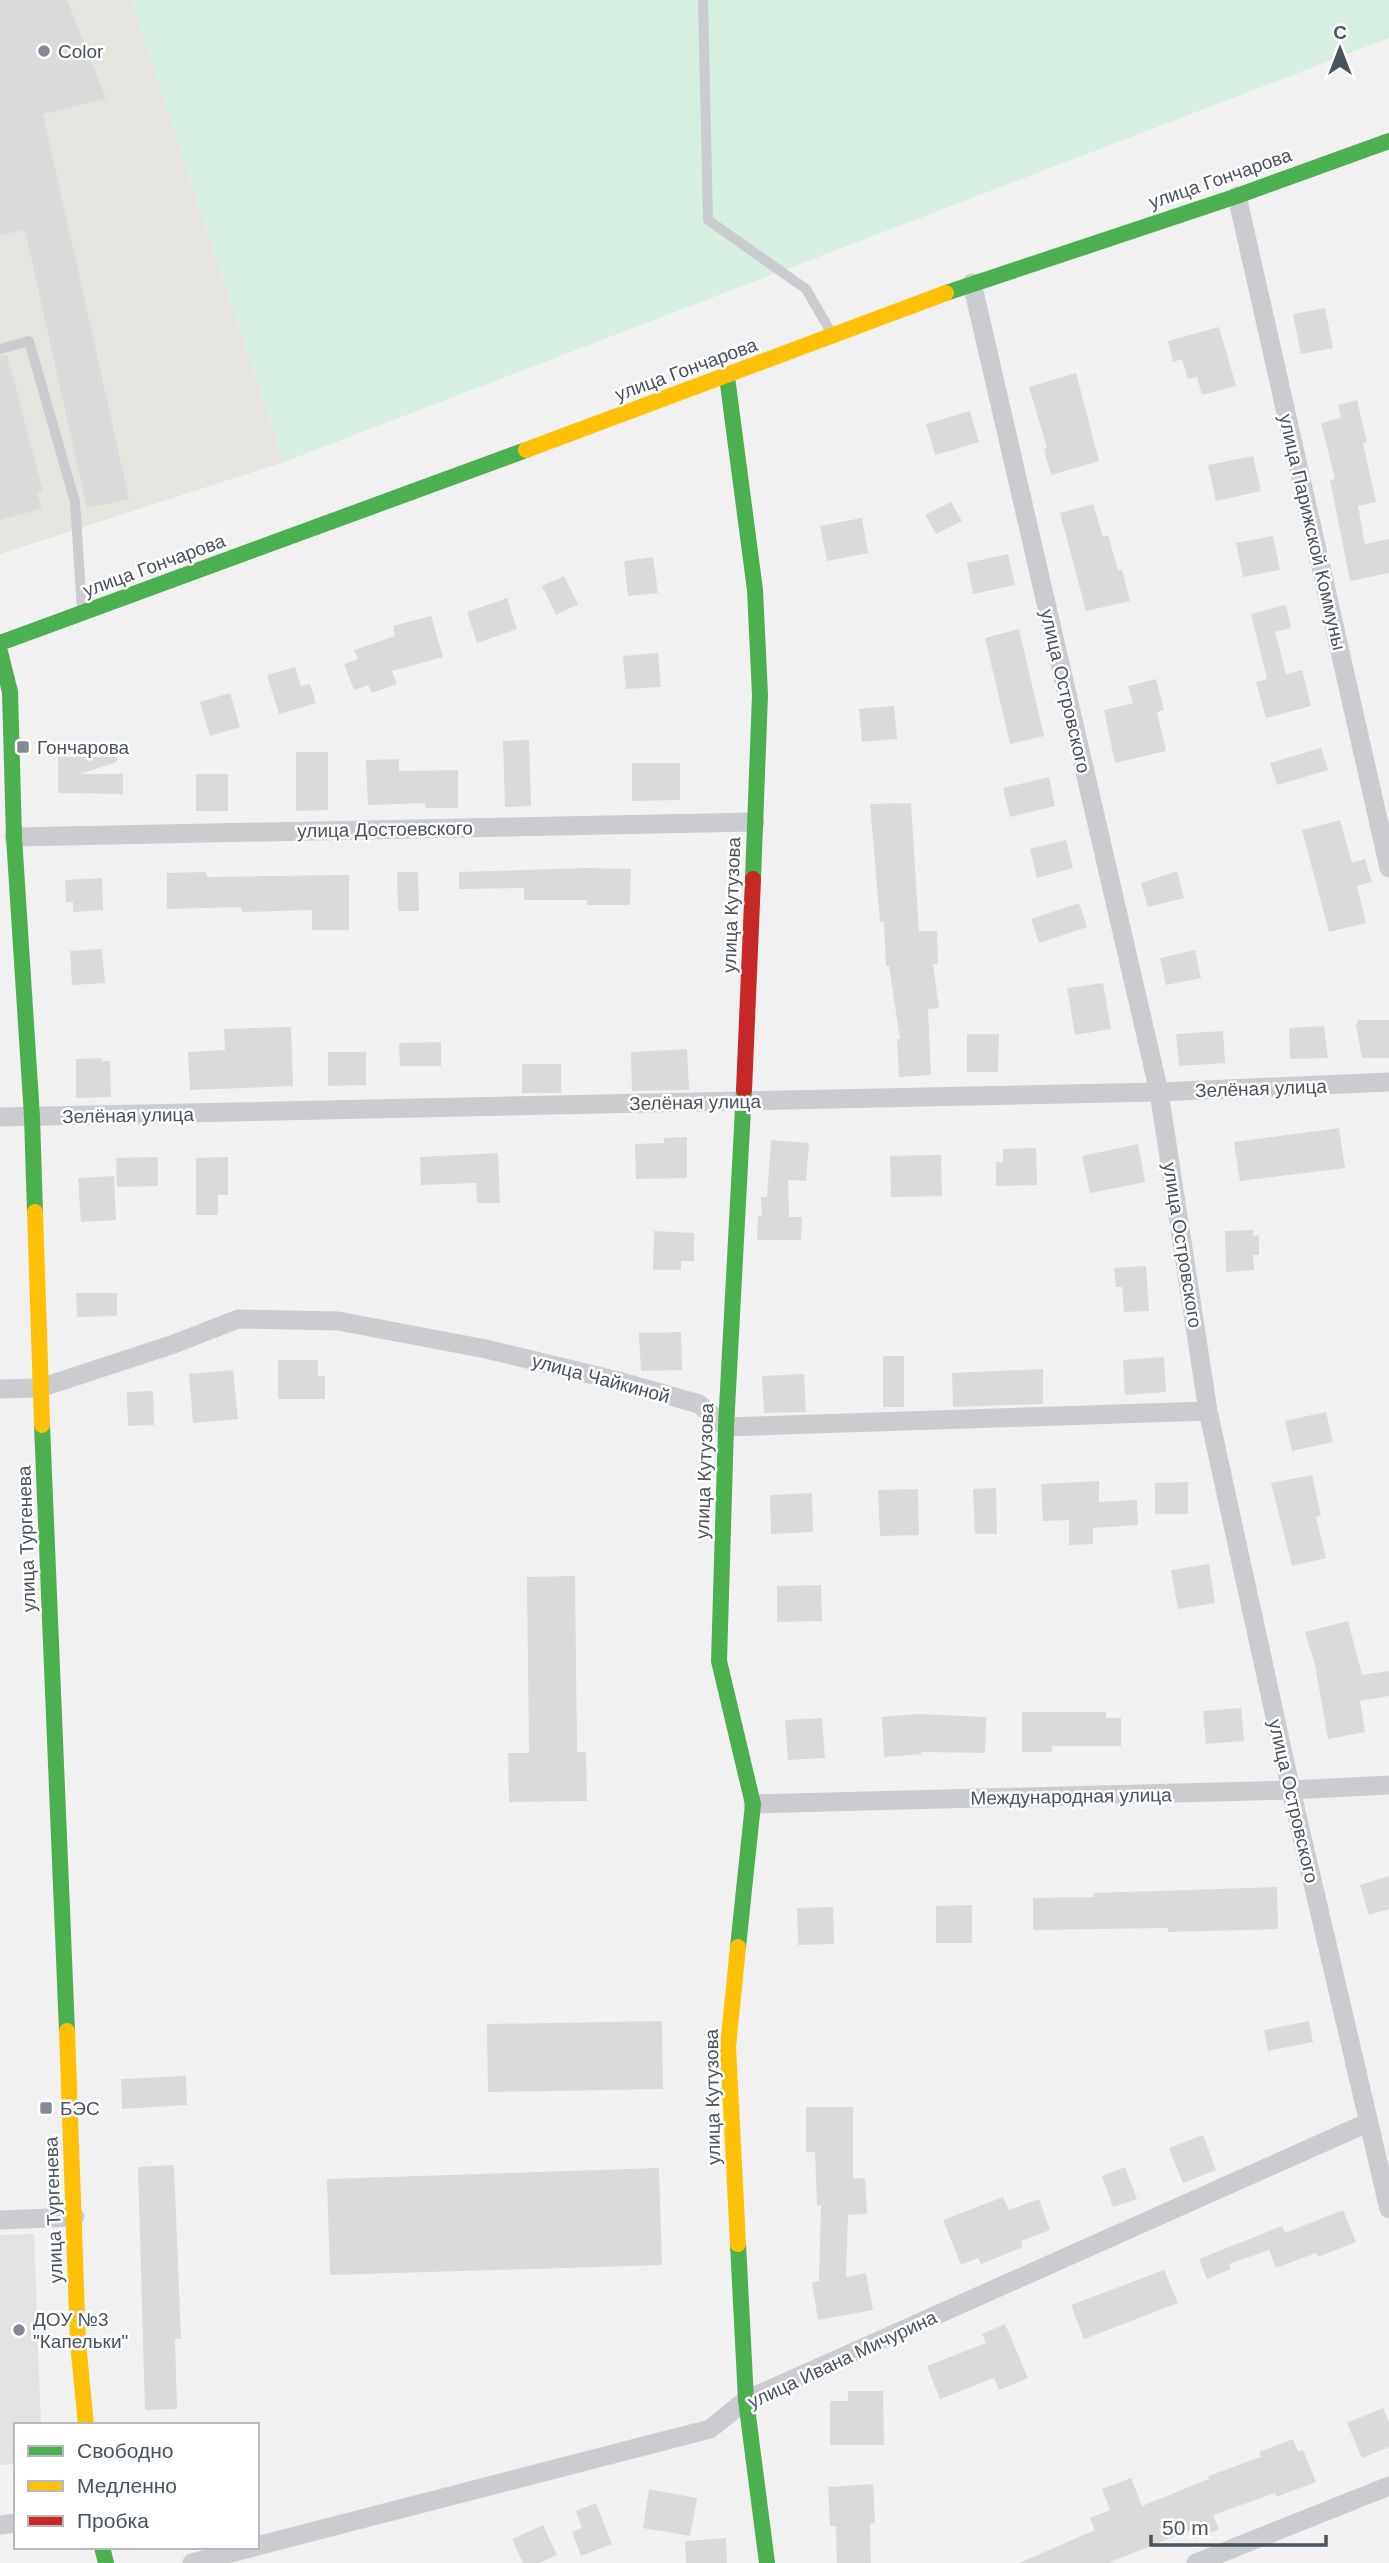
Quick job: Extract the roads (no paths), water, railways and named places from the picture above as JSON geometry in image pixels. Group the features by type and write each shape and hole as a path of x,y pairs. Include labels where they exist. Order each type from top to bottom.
{"street":[{"name":"улица Гончарова","path":"0,643 727,377 972,283 1237,196 1389,141"},
{"name":"улица Парижской Коммуны","path":"1237,196 1389,868"},
{"name":"улица Островского","path":"972,283 1159,1092 1208,1412 1291,1790 1389,2209"},
{"name":"улица Кутузова","path":"727,377 755,590 760,695 744,1101 726,1427 719,1661 753,1804 728,2047 746,2400 767,2563"},
{"name":"улица Тургенева","path":"0,652 10,692 14,837 32,1117 40,1388 78,2343 86,2423"},
{"name":"улица Достоевского","path":"14,837 755,822"},
{"name":"Зелёная улица","path":"0,1117 1159,1092 1389,1082"},
{"name":"улица Чайкиной","path":"0,1389 40,1388 174,1344 238,1319 338,1321 486,1349 618,1381 699,1405 726,1427"},
{"path":"726,1427 1208,1412"},
{"name":"Международная улица","path":"753,1804 1389,1785"},
{"name":"улица Ивана Мичурина","path":"259,2546 710,2429 746,2400 1367,2123"},
{"path":"0,2220 75,2217"},
{"path":"1196,2563 1389,2486"},
{"name":"улица Ивана Мичурина","path":"192,2563 247,2549"}],"lane":[{"path":"703,0 708,220 806,289 833,335"},
{"path":"0,349 29,341 75,502 82,613"}],"place":[{"name":"Color","path":"44,51"},
{"name":"Гончарова","path":"23,747"},
{"name":"БЭС","path":"46,2108"},
{"name":"ДОУ №3 \"Капельки\"","path":"19,2330"}]}
